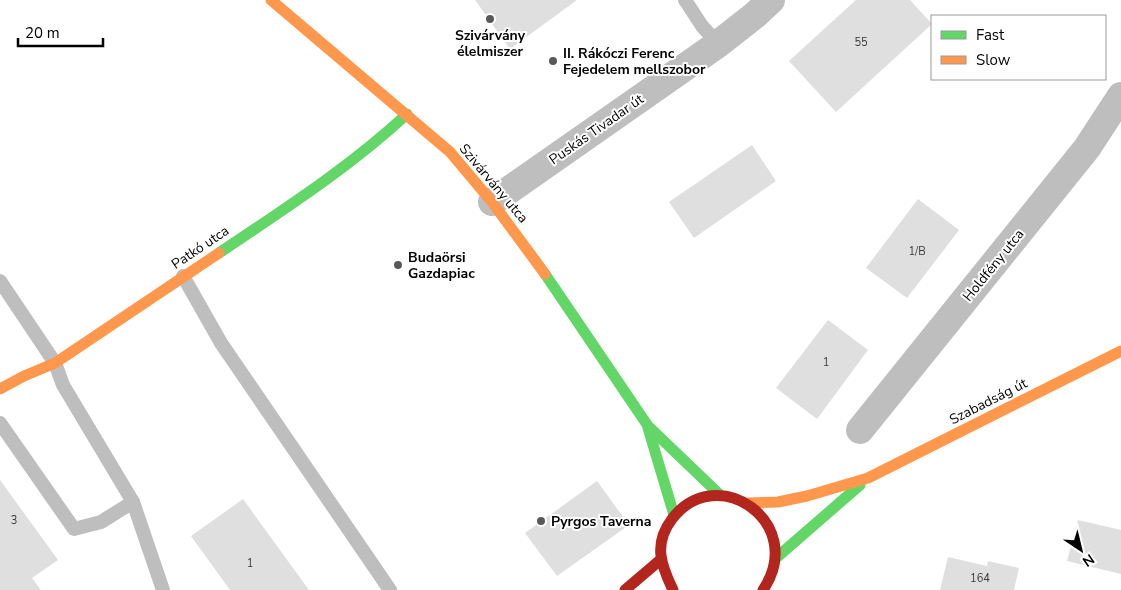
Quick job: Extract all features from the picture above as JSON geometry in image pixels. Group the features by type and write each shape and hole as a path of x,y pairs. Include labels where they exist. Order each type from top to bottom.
{"street":[{"name":"Szivárvány utca","path":"271,0 450,152 538,261 648,426 719,494"},
{"name":"Puskás Tivadar út","path":"492,202 718,44 771,0"},
{"name":"Holdfény utca","path":"860,430 1087,148 1121,96"},
{"name":"Patkó utca","path":"0,389 56,362 289,205 378,141 407,114"},
{"name":"Szabadság út","path":"748,503 778,502 807,496 868,478 1121,351"},
{"name":"Szivárvány utca","path":"648,426 674,515"},
{"name":"Szabadság út","path":"776,558 868,478"},
{"name":"Szabadság út","path":"672,590 665,579 659,561 660,544 665,528 684,505 696,499 719,494 748,503 764,517 774,536 776,558 774,572 763,590"},
{"path":"625,590 659,561"}],"lane":[{"path":"685,0 702,26 718,44"},
{"path":"183,276 221,343 390,590"},
{"path":"0,281 56,362 63,385 133,502 163,590"},
{"path":"0,423 74,529 101,522 133,502"}],"building":[{"path":"475,0 577,0 510,49"},
{"path":"856,0 910,0 931,23 836,112 789,61"},
{"path":"752,145 776,181 694,238 669,202"},
{"path":"918,199 959,230 907,298 866,268"},
{"path":"828,320 868,350 817,419 776,388"},
{"path":"0,480 58,560 32,578 41,590 0,590"},
{"path":"597,481 629,525 557,576 525,533"},
{"path":"243,499 309,590 230,590 191,536"},
{"path":"1078,520 1121,530 1121,574 1067,561"},
{"path":"948,557 987,566 988,561 1019,568 1014,590 940,590"}],"traffic: fast":[{"path":"219,253 339,170 407,114"},
{"path":"545,274 648,426 719,494"},
{"path":"648,428 674,515"},
{"path":"776,558 860,485"}],"traffic: slow":[{"path":"271,0 450,152 492,202 545,274"},
{"path":"0,389 55,363 219,253"},
{"path":"748,503 778,502 807,496 868,478 1121,351"}],"traffic: jam":[{"path":"673,590 662,563 662,537 672,519 691,502 712,496 732,498 751,507 766,523 774,542 774,565 763,590"},
{"path":"625,590 659,561"}],"place":[{"name":"Szivárvány élelmiszer","path":"490,19"},
{"name":"II. Rákóczi Ferenc Fejedelem mellszobor","path":"553,61"},
{"name":"Budaörsi Gazdapiac","path":"398,265"},
{"name":"Pyrgos Taverna","path":"541,521"}]}
